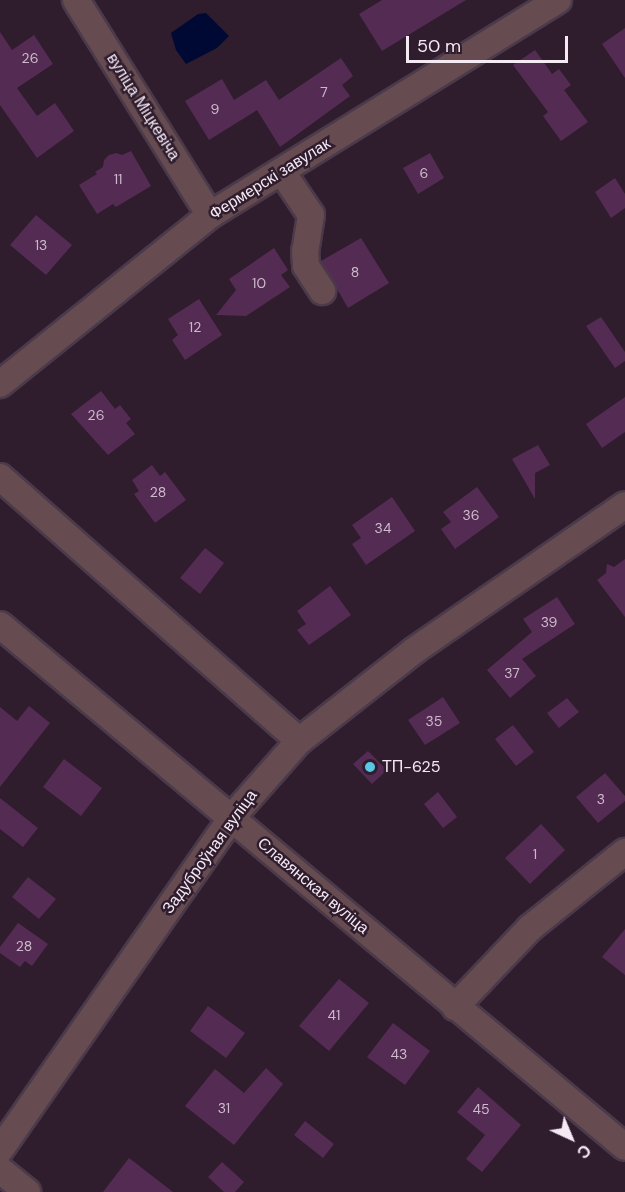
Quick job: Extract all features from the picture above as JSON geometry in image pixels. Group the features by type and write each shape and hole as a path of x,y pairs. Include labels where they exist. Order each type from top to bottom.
{"street":[{"name":"вуліца Міцкевіча","path":"76,0 210,215"},
{"name":"Фермерскі завулак","path":"0,384 210,215 558,0"},
{"path":"282,172 311,215 305,251 306,266 322,291"},
{"path":"0,477 299,741"},
{"name":"Задуброўная вуліца","path":"0,1150 232,817 299,741 415,650 625,505"},
{"name":"Славянская вуліца","path":"0,625 625,1147"},
{"path":"455,1006 530,928 625,852"},
{"path":"0,1170 27,1192"}],"water":[{"path":"206,13 229,36 217,48 186,64 176,50 171,33 198,14"}],"building":[{"path":"382,0 466,0 382,51 359,14"},
{"path":"625,28 625,78 602,44"},
{"path":"0,32 12,50 34,35 53,64 17,88 37,116 55,103 74,131 37,158 0,105"},
{"path":"535,50 552,74 559,69 571,85 564,90 588,122 561,141 543,116 548,112 513,65"},
{"path":"341,58 353,76 342,85 350,96 280,147 257,110 209,140 185,101 222,79 234,100 266,80 279,100"},
{"path":"131,151 151,186 116,207 113,204 97,214 79,185 97,174 95,172 103,167 104,160 109,155 116,153 122,155"},
{"path":"430,153 444,178 418,194 403,168"},
{"path":"615,178 625,194 625,208 611,218 595,192"},
{"path":"36,215 72,245 46,275 10,245"},
{"path":"361,238 389,283 348,308 321,261"},
{"path":"274,248 288,270 281,275 290,287 246,316 216,315 236,290 229,279"},
{"path":"199,299 222,335 185,360 172,340 178,335 168,319"},
{"path":"601,317 625,352 625,361 615,368 586,326"},
{"path":"101,391 115,409 120,405 131,419 126,423 135,434 108,455 71,414"},
{"path":"625,397 625,432 602,448 586,424"},
{"path":"538,445 550,465 535,473 535,499 512,459"},
{"path":"152,465 160,476 165,472 186,500 155,523 134,494 139,491 132,480"},
{"path":"477,487 499,517 455,549 441,529 451,522 443,512"},
{"path":"392,497 415,531 366,565 352,544 361,538 352,525"},
{"path":"205,548 224,563 200,594 180,578"},
{"path":"625,559 625,617 597,580 606,573 607,564 614,567"},
{"path":"330,586 351,615 309,645 297,630 306,624 297,611"},
{"path":"557,597 575,624 522,659 536,676 510,698 487,670 532,632 523,619"},
{"path":"443,697 460,723 425,745 408,720"},
{"path":"567,698 579,712 559,728 547,713"},
{"path":"29,706 50,723 0,787 0,707 17,721"},
{"path":"513,725 534,752 516,766 495,739"},
{"name":"ТП-625","path":"368,751 387,770 372,784 353,764"},
{"path":"64,759 102,788 81,816 43,787"},
{"path":"605,773 625,796 625,801 598,823 576,797"},
{"path":"438,792 457,817 443,828 424,804"},
{"path":"0,798 38,828 23,847 0,829"},
{"path":"541,824 565,850 530,884 505,858"},
{"path":"28,877 56,899 39,919 12,897"},
{"path":"18,923 48,944 32,966 25,961 20,967 0,953 0,947"},
{"path":"625,929 625,975 602,957"},
{"path":"339,979 369,1003 329,1051 299,1026"},
{"path":"208,1006 245,1033 226,1058 190,1031"},
{"path":"393,1023 430,1051 405,1085 367,1057"},
{"path":"266,1068 283,1084 234,1145 185,1106 215,1069 244,1093"},
{"path":"478,1087 521,1125 482,1172 466,1159 485,1135 457,1112"},
{"path":"305,1121 334,1144 323,1158 294,1135"},
{"path":"129,1158 173,1192 103,1192"},
{"path":"222,1162 244,1182 235,1192 224,1192 208,1177"}],"place":[{"name":"ТП-625","path":"370,767"}]}
